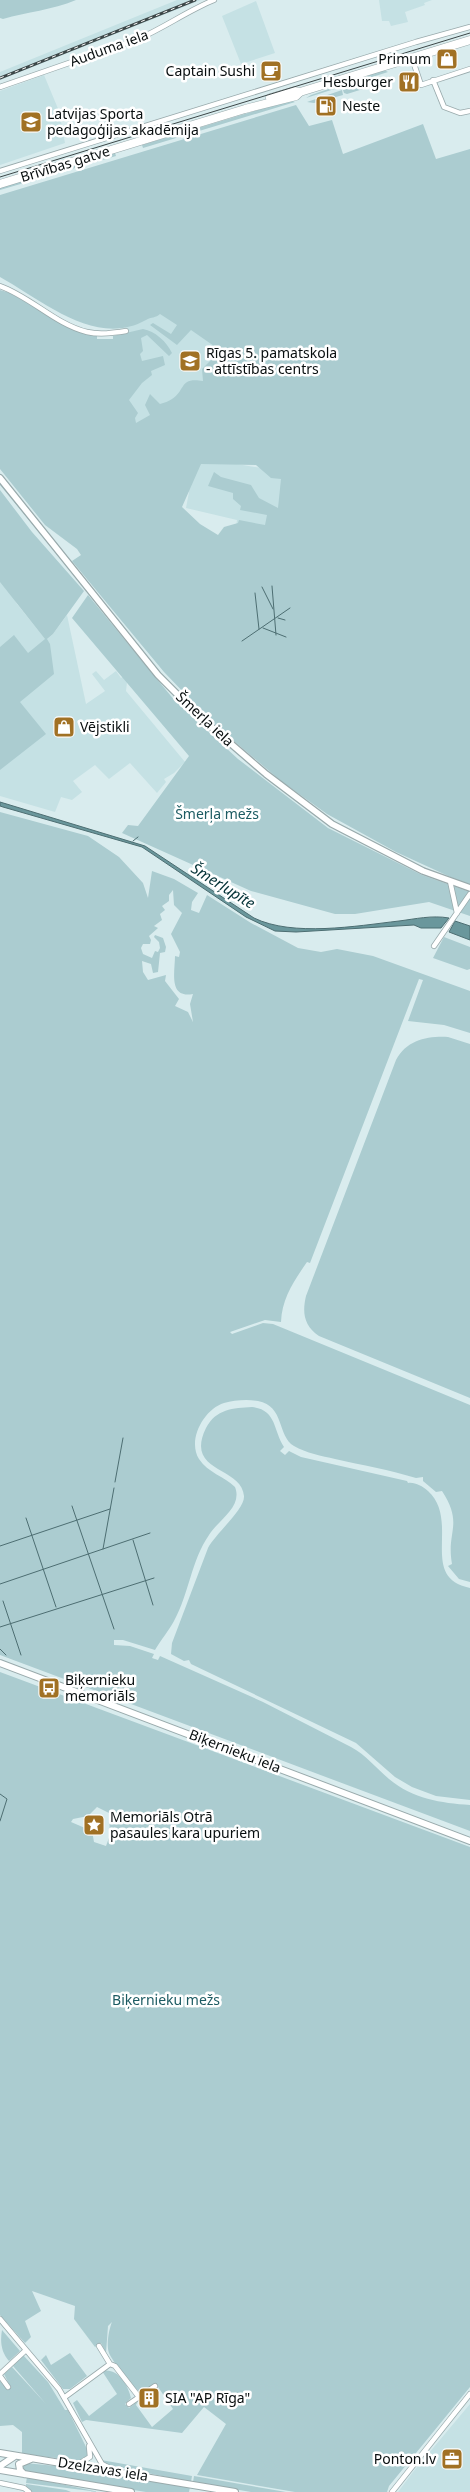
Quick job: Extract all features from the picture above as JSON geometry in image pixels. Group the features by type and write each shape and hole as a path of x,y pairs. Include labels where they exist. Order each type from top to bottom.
{"highway":[{"name":"Brīvības gatve","path":"0,184 245,109 296,96 300,92 470,40"}],"main road":[{"name":"Biķernieku iela","path":"0,1663 470,1841"},
{"name":"Dzelzavas iela","path":"0,2453 235,2492"},
{"path":"0,2466 15,2456"},
{"path":"25,2474 20,2470 19,2464 34,2459"},
{"name":"Dzelzavas iela","path":"0,2470 131,2492"}],"street":[{"name":"Auduma iela","path":"0,87 138,39 156,31 185,13 214,0"},
{"name":"Brīvības gatve","path":"0,171 416,42 470,28"},
{"path":"412,58 421,85 470,68"},
{"path":"433,80 444,107 460,113 470,111"},
{"path":"0,286 14,291 80,330 100,333 126,331"},
{"name":"Šmerļa iela","path":"0,478 158,675 201,718 266,774 332,824 392,856 470,888"},
{"path":"450,881 457,913"},
{"path":"434,946 470,894"},
{"path":"0,2319 65,2398 102,2464 117,2472"},
{"path":"99,2346 110,2364 115,2366 139,2397"},
{"path":"8,2387 0,2375 26,2350"},
{"path":"65,2398 110,2364"},
{"path":"129,2404 155,2386"},
{"path":"392,2492 470,2394"},
{"path":"77,2465 90,2457 88,2442"},
{"path":"0,2483 24,2488 29,2492"},
{"path":"95,2486 104,2492"}],"shaded area":[{"path":"177,0 201,0 0,80 0,72"},
{"path":"379,0 432,0 424,3 425,5 405,12 408,22 391,26 389,21 382,21"},
{"path":"256,1 275,53 241,64 222,16"},
{"name":"Latvijas Sporta pedagoģijas akadēmija","path":"44,75 59,111 65,143 0,165 0,91"},
{"name":"Rīgas 5. pamatskola - attīstības centrs","path":"239,275 265,386 128,431 130,343 120,311"},
{"path":"201,458 285,472 270,561 232,554 237,520 186,508 189,492 187,489"},
{"path":"0,573 17,604 46,640 53,634 67,615 86,704 105,691 92,674 96,671 104,680 116,671 121,678 128,673 126,691 185,762 174,773 164,779 166,782 157,793 130,763 109,779 95,765 73,781 82,792 72,800 61,797 55,812 0,796"},
{"path":"0,802 145,846 254,918 270,924 306,929 325,929 424,918 449,918 441,928 421,928 414,925 296,932 275,931 246,917 142,847 3,807 0,806"},
{"path":"455,921 470,926 470,940 449,932"},
{"path":"470,2404 470,2492 398,2492 413,2472"}],"green space":[{"path":"0,0 76,0 3,19 0,18"},
{"path":"384,70 388,72 306,98 311,95"},
{"path":"390,76 392,80 347,94 343,90"},
{"path":"342,90 343,95 314,103 307,102"},
{"path":"291,100 295,102 143,148 142,145"},
{"name":"Šmerļa mežs","path":"296,105 309,126 332,120 343,154 423,124 436,159 470,149 470,886 396,852 327,814 281,781 214,724 164,672 72,561 81,555 77,549 45,525 0,469 0,290 10,293 76,331 97,336 97,339 113,339 113,336 143,329 152,332 164,341 172,353 169,356 147,335 141,338 143,351 140,354 142,361 163,356 165,365 151,371 152,375 142,383 129,400 138,413 135,418 136,423 150,415 145,405 150,394 160,404 176,395 186,383 195,380 203,381 202,369 216,355 214,346 191,330 177,345 150,325 153,323 171,334 177,325 160,314 127,327 108,328 89,325 52,309 0,277 0,195","holes":["201,464 256,465 271,478 281,479 278,508 259,498 251,485 221,477 214,472 208,486 233,493 233,499 241,506 240,510 267,515 265,525 239,520 238,523 224,527 218,535 200,524 182,507"]},
{"path":"115,153 116,156 0,190 0,188"},
{"path":"0,481 61,557 60,558 0,485"},
{"path":"0,490 32,532 84,591 53,634 47,639 50,644 54,674 20,702 46,734 0,770 0,647 14,635 28,653 45,639 0,582"},
{"name":"Šmerļa mežs","path":"88,595 175,701 238,759 328,828 422,875 470,892 470,916 429,902 355,914 335,914 251,891 122,833 128,825 138,826 189,756 72,618"},
{"path":"0,812 88,836 119,857 143,883 148,898 152,871 174,879 198,893 192,902 191,910 199,913 207,895 251,923 298,948 321,952 337,949 373,956 470,991 470,1033 444,1025 408,1021 423,980 419,979 310,1263 307,1262 286,1297 281,1322 265,1320 230,1332 232,1334 263,1323 273,1324 470,1405 470,1582 459,1579 448,1566 452,1564 453,1520 452,1512 442,1491 436,1492 423,1481 423,1477 416,1478 319,1455 294,1446 285,1435 277,1415 267,1404 254,1400 232,1401 217,1406 204,1418 196,1435 195,1443 199,1459 203,1464 235,1487 236,1501 213,1529 203,1545 179,1611 155,1650 123,1640 114,1640 114,1645 130,1646 154,1654 152,1658 158,1660 160,1656 263,1702 356,1750 389,1779 408,1791 428,1799 470,1805 470,1831 0,1655","holes":["173,890 174,905 182,913 171,934 180,952 179,957 175,956 174,976 176,988 180,992 193,994 190,1004 193,1022 188,1012 175,1006 179,999 165,981 166,975 148,980 143,972 142,961 151,964 153,973 158,972 160,953 165,952 166,947 163,938 155,935 154,937 159,942 160,948 158,952 155,951 152,958 143,954 141,948 143,944 150,944 149,936 158,928 154,926 162,920 160,914 165,910 162,906 169,901 169,895"]},
{"path":"444,937 470,947 470,969 467,970 433,958"},
{"path":"433,1037 448,1037 470,1044 470,1398 319,1336 310,1328 304,1313 306,1296 396,1060 406,1048 418,1041"},
{"path":"252,1407 266,1412 270,1416 284,1447 280,1451 285,1455 289,1451 301,1457 407,1481 408,1483 421,1486 428,1491 437,1503 441,1517 443,1561 446,1573 455,1582 470,1588 470,1800 436,1796 412,1787 395,1777 356,1743 191,1664 189,1660 184,1661 171,1654 172,1643 208,1548 240,1508 244,1496 241,1486 234,1479 208,1461 202,1453 201,1443 206,1428 220,1413 232,1409"},
{"name":"Biķernieku mežs","path":"0,1672 470,1847 470,2387 389,2486 387,2492 295,2492 197,2475 226,2424 204,2407 182,2433 86,2420 82,2422 73,2403 77,2400 89,2416 117,2394 102,2371 107,2370 117,2374 127,2387 131,2398 125,2404 129,2408 138,2401 136,2405 152,2427 173,2409 156,2384 142,2393 138,2391 115,2363 109,2353 108,2346 112,2322 108,2326 106,2353 101,2343 95,2347 74,2319 75,2306 32,2291 41,2311 25,2321 31,2337 25,2343 0,2315","holes":["97,1807 109,1813 110,1835 106,1846 94,1842 92,1831 71,1822 73,1819 88,1816"]},
{"path":"2,2330 20,2351 9,2361 4,2354 2,2346"},
{"path":"70,2353 87,2376 70,2389 63,2389 41,2360 46,2355 51,2365"},
{"path":"23,2355 48,2382 65,2410 68,2410 87,2449 88,2456 82,2461 22,2454 22,2432 13,2425 0,2426 0,2381 6,2388 10,2386 4,2374 12,2367 46,2404 13,2366"},
{"path":"101,2460 192,2476 191,2482 109,2465"},
{"path":"25,2463 76,2468 190,2487 189,2492 146,2492 24,2472 21,2465"},
{"path":"194,2476 286,2492 251,2492 193,2482"},
{"path":"27,2477 99,2492 26,2483"},
{"path":"26,2484 71,2492 32,2492 26,2487"}],"waterway":[{"path":"272,586 276,635"},
{"path":"262,587 273,609"},
{"path":"255,593 259,629"},
{"path":"242,641 290,608"},
{"path":"278,618 285,620"},
{"path":"263,628 286,637"},
{"path":"133,841 138,837"},
{"path":"115,1482 123,1438"},
{"path":"103,1549 114,1488"},
{"path":"72,1506 114,1629"},
{"path":"0,1546 110,1509"},
{"path":"26,1518 56,1607"},
{"path":"0,1584 150,1533"},
{"path":"133,1540 153,1605"},
{"path":"0,1627 154,1578"},
{"path":"3,1601 21,1655"},
{"path":"0,1649 6,1655"},
{"path":"0,1794 7,1799 0,1821"}],"tram line":[{"path":"0,177 470,33"}],"railway":[{"path":"0,78 195,0"}],"place":[{"name":"Primum","path":"447,59"},
{"name":"Captain Sushi","path":"271,71"},
{"name":"Hesburger","path":"409,82"},
{"name":"Neste","path":"326,106"},
{"name":"Latvijas Sporta pedagoģijas akadēmija","path":"31,122"},
{"name":"Rīgas 5. pamatskola - attīstības centrs","path":"190,361"},
{"name":"Vējstikli","path":"64,727"},
{"name":"Biķernieku memoriāls","path":"49,1688"},
{"name":"Memoriāls Otrā pasaules kara upuriem","path":"94,1825"},
{"name":"SIA \"AP Rīga\"","path":"149,2398"},
{"name":"Ponton.lv","path":"452,2459"}],"water label":[{"name":"Šmerļupīte","path":"223,886"}]}
